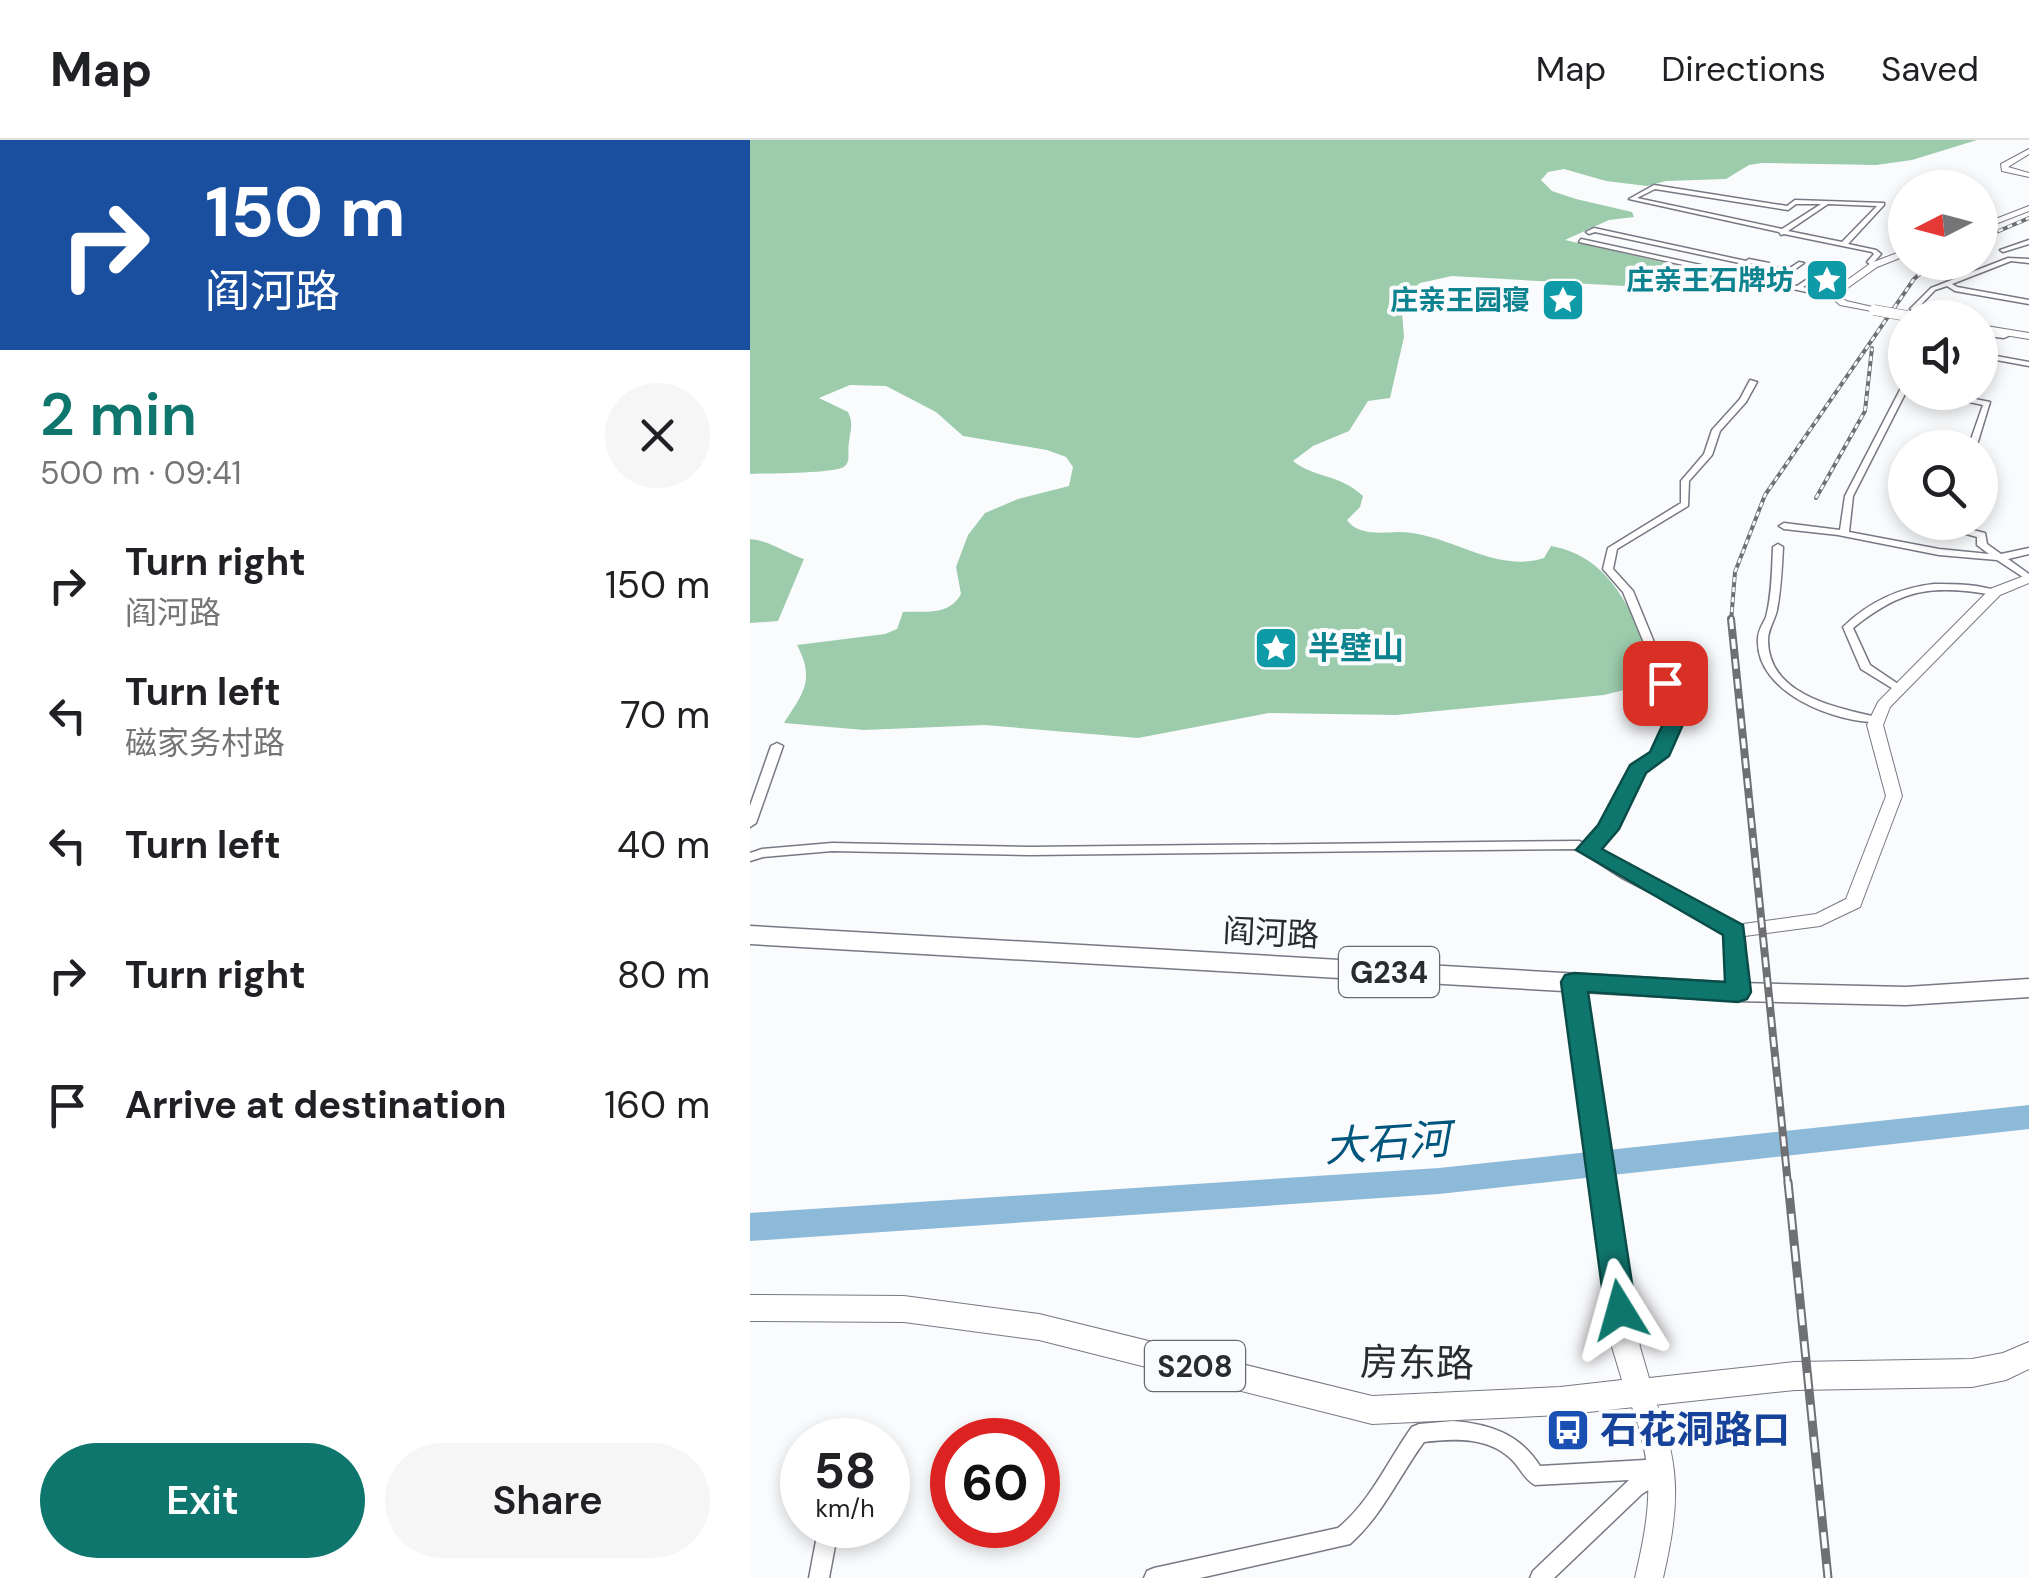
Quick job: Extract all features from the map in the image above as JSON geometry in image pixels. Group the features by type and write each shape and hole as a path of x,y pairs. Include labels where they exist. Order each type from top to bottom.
{"highway":[{"name":"阎河路","path":"750,935 1738,992 1906,996 2029,988"}],"main road":[{"path":"1574,982 1626,1347 1640,1394"},
{"name":"房东路","path":"750,1308 904,1309 1040,1327 1372,1410 1640,1394 1795,1376 1972,1374 2006,1366 2029,1355"}],"street":[{"path":"2029,151 2004,166 2005,170 2029,175"},
{"path":"1788,208 1654,187 1632,199 1874,251 1878,254 1870,262 1874,265"},
{"path":"1781,233 1830,201"},
{"path":"1757,228 1794,202 1882,204 1844,244"},
{"path":"1998,221 2029,208"},
{"path":"1600,245 1632,228"},
{"path":"1589,232 1788,272"},
{"path":"1626,251 1657,233"},
{"path":"1581,241 1834,296 1849,306 1888,313"},
{"path":"1652,256 1680,241"},
{"path":"2004,250 2029,242"},
{"path":"1682,260 1706,246"},
{"path":"1707,265 1732,250"},
{"path":"1922,300 1933,289 2010,259 2029,262"},
{"path":"1834,296 1874,265 1888,260"},
{"path":"1778,279 1801,263"},
{"path":"1738,275 1749,265"},
{"path":"1798,288 1824,270"},
{"path":"1947,284 1954,289 2029,302"},
{"path":"1998,331 2029,336"},
{"path":"1998,358 2029,364"},
{"path":"1588,850 1608,829 1637,770 1659,756 1678,713 1628,591 1608,568 1613,548 1685,504 1685,481 1708,455 1716,430 1753,382"},
{"path":"1844,533 1849,496 1894,410"},
{"path":"1784,526 1844,533 1915,550 1933,548 2004,560 2029,551"},
{"path":"1982,540 1982,546 2029,578"},
{"path":"1778,547 1770,620 1763,638 1772,673 1786,688 1830,712 1877,720"},
{"path":"750,857 762,852 832,847 1030,851 1579,845 1735,931 1820,920 1854,904 1894,796 1877,720 1882,705 1995,592 2029,578"},
{"path":"1899,688 1864,668 1848,626 1877,601 1921,586 1950,584 1995,592"},
{"path":"750,823 776,746"},
{"path":"1735,931 1738,992"},
{"path":"1640,1394 1656,1429 1665,1468 1664,1504 1649,1578"},
{"path":"1154,1578 1342,1537 1355,1529 1397,1460 1419,1433 1462,1428 1498,1440 1526,1457 1534,1476 1665,1468"},
{"path":"1540,1578 1634,1487 1665,1468"},
{"path":"818,1578 824,1548"}],"green space":[{"path":"750,140 1977,140 1912,160 1876,165 1762,163 1749,165 1726,179 1666,181 1647,186 1606,181 1564,169 1548,172 1541,180 1552,191 1632,212 1634,217 1609,220 1565,240 1724,276 1722,281 1695,290 1452,276 1420,283 1401,300 1404,337 1390,398 1368,401 1349,431 1313,446 1293,461 1363,496 1360,507 1347,520 1363,531 1417,534 1507,561 1544,558 1551,546 1590,562 1618,590 1628,608 1655,665 1657,676 1652,683 1604,695 1396,715 1269,713 1138,738 985,725 864,730 784,723 806,678 797,645 885,634 897,629 903,612 936,611 950,606 961,594 956,567 968,535 985,513 1018,499 1069,486 1073,467 1066,457 1047,450 963,436 936,412 886,386 850,385 819,398 848,412 850,417 845,466 816,472 750,474"},
{"path":"750,539 804,559 778,621 750,623"}],"waterway":[{"name":"大石河","path":"750,1227 1439,1181 2029,1117"}],"railway":[{"path":"1998,231 2029,218"},
{"path":"1731,620 1735,572 1765,495 1913,280"},
{"path":"1816,498 1865,411 1872,348"},
{"path":"1731,620 1788,1185"},
{"path":"1788,1182 1828,1578"}],"place":[{"name":"庄亲王石牌坊","path":"1827,280"},
{"name":"庄亲王园寝","path":"1563,300"},
{"name":"半壁山","path":"1276,648"},
{"name":"石花洞路口","path":"1568,1430"}],"route":[{"path":"1620,1310 1574,982 1738,992 1735,931 1588,850 1608,829 1617,803 1637,770 1659,756 1678,713 1665,683"}]}
